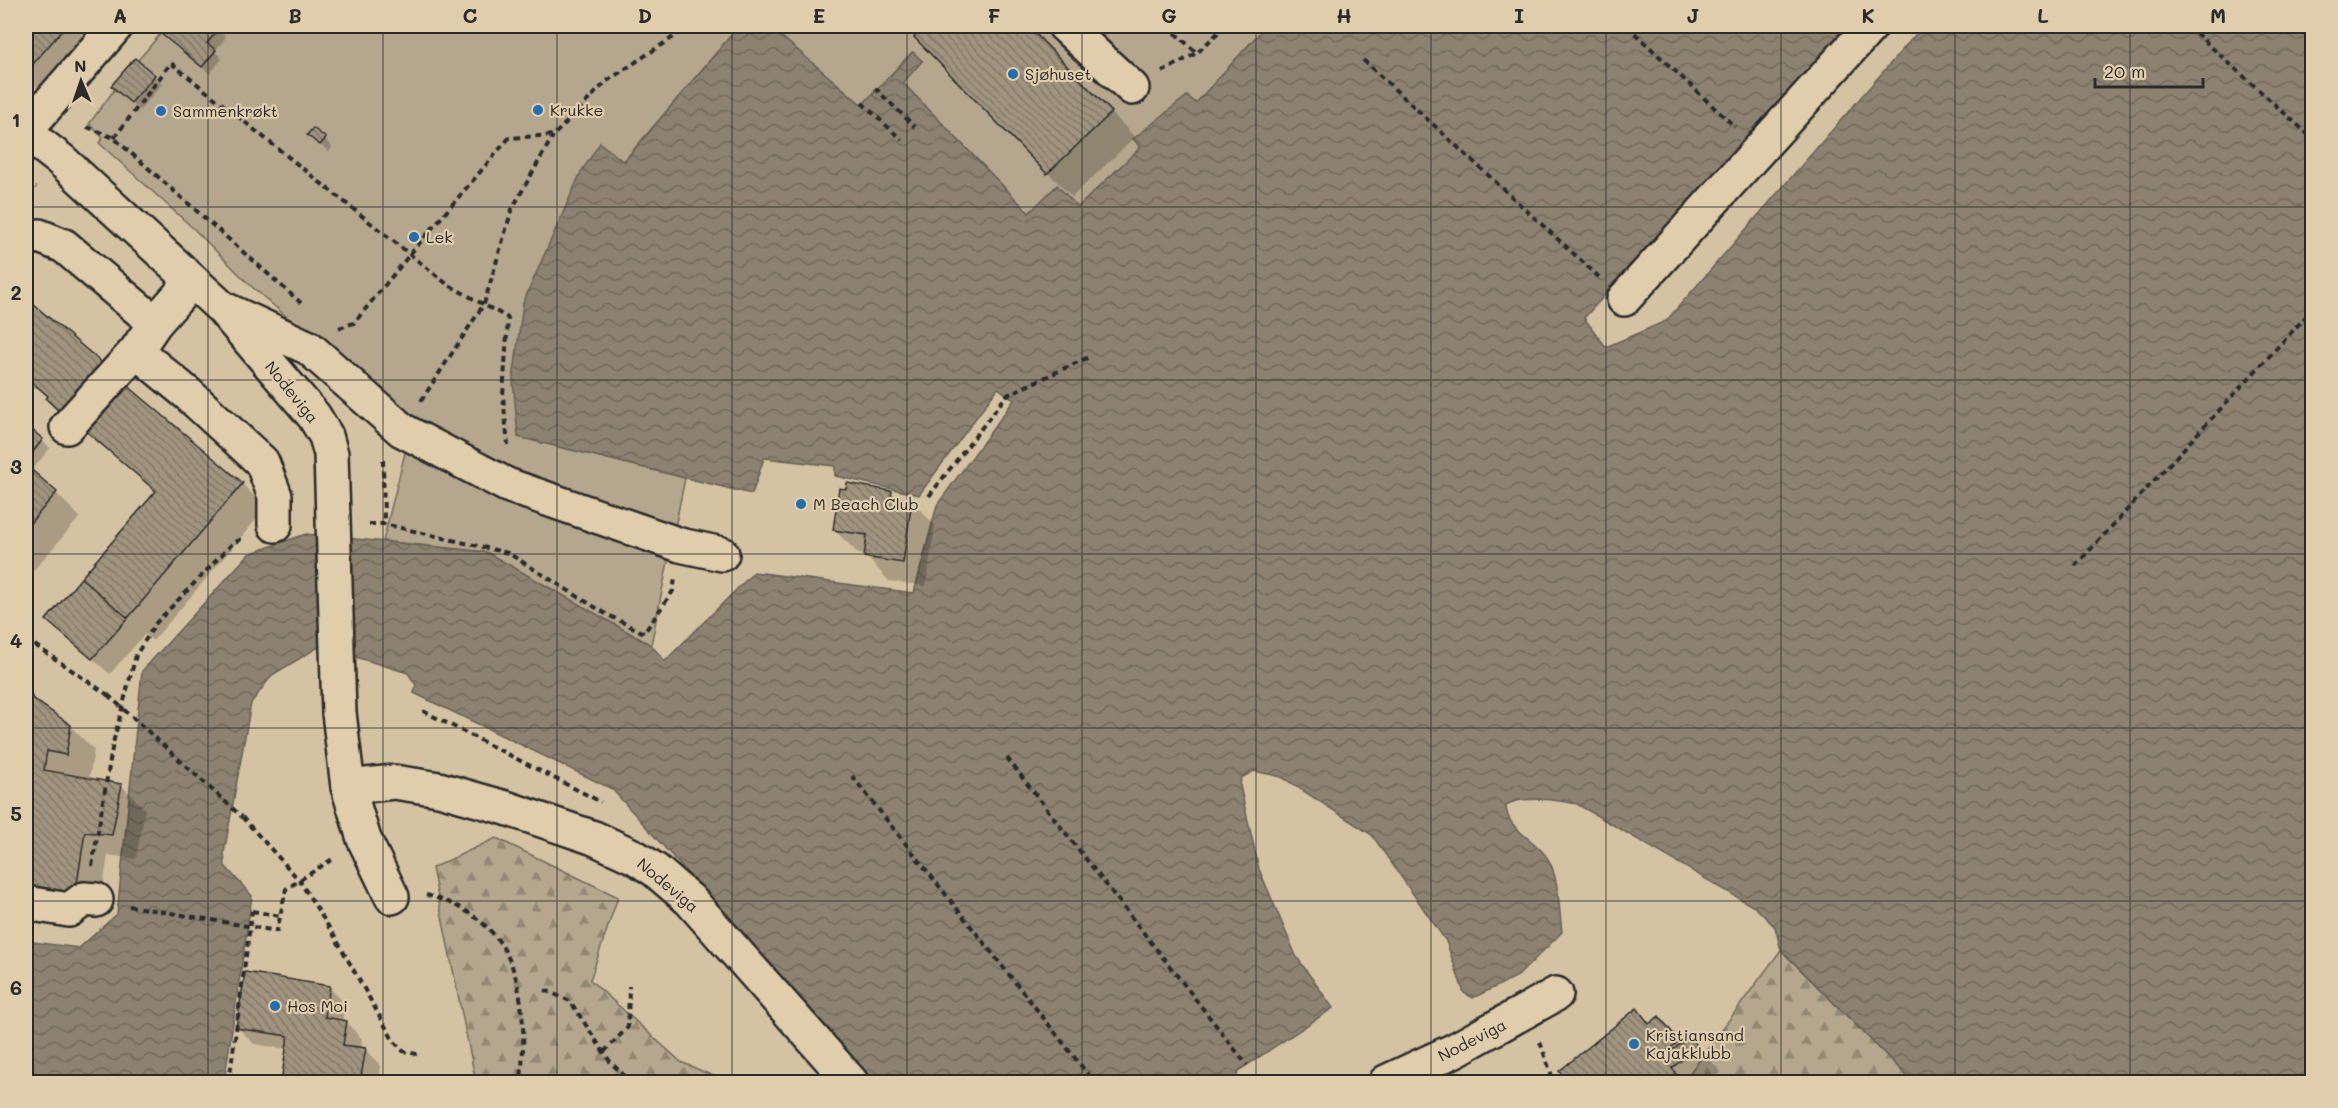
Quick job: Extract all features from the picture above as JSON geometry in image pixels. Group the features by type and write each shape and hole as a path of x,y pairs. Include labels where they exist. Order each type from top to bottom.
{"street":[{"path":"26,132 116,26"},
{"path":"1065,26 1132,88"},
{"path":"1624,299 1871,26"},
{"name":"Nodeviga","path":"26,132 61,160 222,308 314,416 326,436 331,454 339,713 348,787 364,839 392,897"},
{"path":"26,238 39,236 64,246 155,324"},
{"path":"67,427 136,351 155,324 192,281"},
{"path":"222,308 309,348 402,430 507,485 680,546 722,554"},
{"path":"136,351 188,394 262,462 275,496 275,525"},
{"name":"Nodeviga","path":"348,787 394,782 439,789 506,808 583,834 635,857 655,870 690,900 851,1083"},
{"path":"26,903 69,910 84,899 96,900"},
{"name":"Nodeviga","path":"1386,1083 1455,1050 1556,994"}],"path":[{"path":"384,524 382,458 484,304 512,209 554,135 607,81 690,26"},
{"path":"1167,26 1197,53"},
{"path":"1132,88 1197,53 1225,26"},
{"path":"1627,26 1759,150"},
{"path":"2188,26 2313,138"},
{"path":"1363,60 1624,299"},
{"path":"114,138 171,63 447,284 508,318 503,396 509,448 507,485"},
{"path":"875,88 915,127"},
{"path":"861,103 902,140"},
{"path":"87,127 114,138 306,308"},
{"path":"309,348 332,331 354,323 509,138 554,135"},
{"path":"2075,566 2313,310"},
{"path":"929,496 1007,395 1089,357"},
{"path":"26,639 108,695 242,818 299,880 335,936 393,1040 403,1051 421,1054"},
{"path":"423,711 600,800 606,810"},
{"path":"1007,758 1247,1065"},
{"path":"852,776 1094,1083"},
{"path":"96,900 277,931 285,889 364,839"},
{"path":"392,897 421,894 451,902 482,921 506,950 520,999 524,1028 521,1083"},
{"path":"229,1083 252,911 280,916"},
{"path":"604,1052 628,1027 629,986"},
{"path":"546,990 570,1001 611,1063 631,1083"},
{"path":"1526,1012 1546,1056 1554,1083"}],"green space":[{"path":"167,26 739,26 623,162 600,143 518,437 685,478 651,645 486,552 383,541 412,425 251,286 194,229 99,143 103,138 89,124 123,78"},
{"path":"769,26 1266,26 1196,103 1133,139 1141,147 1078,207 1029,213 902,82 922,61 912,52 862,105"},
{"path":"496,838 618,897 590,980 681,1062 727,1082 476,1082 432,868"},
{"path":"1781,950 1913,1082 1683,1082"}],"water":[{"path":"739,26 769,26 862,105 913,52 922,61 903,83 1029,213 1057,185 1078,207 1141,147 1133,139 1187,96 1196,103 1266,26 1850,26 1584,318 1606,347 1666,321 1923,26 2312,26 2312,1082 1913,1082 1781,950 1775,927 1756,908 1577,804 1551,800 1522,800 1506,805 1511,822 1543,852 1552,866 1562,932 1518,976 1473,998 1464,993 1446,941 1372,835 1282,777 1254,771 1241,778 1240,786 1259,869 1296,956 1333,1008 1238,1071 1236,1082 875,1082 612,789 414,693 416,685 408,673 320,646 272,675 251,703 224,853 225,866 252,896 224,1082 26,1082 26,941 79,948 117,914 142,671 249,554 306,534 486,552 651,645 665,661 754,572 914,593 937,505 1014,400 998,388 919,495 835,476 835,466 764,458 752,494 518,437 513,380 523,303 581,172 600,143 624,162"}],"building":[{"path":"26,26 66,26 26,72"},
{"path":"166,26 217,26 220,28 207,43 216,50 202,67 160,33"},
{"name":"Sjøhuset","path":"926,26 1028,26 1112,112 1047,174 914,37"},
{"path":"135,58 155,75 131,103 111,86"},
{"path":"313,128 326,138 320,145 307,135"},
{"path":"26,298 107,367 60,412 46,399 48,396 26,377"},
{"path":"121,380 243,483 128,618 81,578 156,491 81,427"},
{"path":"26,425 43,439 26,461"},
{"path":"26,465 57,492 26,528"},
{"path":"847,483 892,491 891,497 912,500 903,563 864,557 867,535 833,530 839,488 846,489"},
{"path":"81,578 128,618 92,659 46,620"},
{"path":"26,695 32,696 71,725 66,755 47,751 44,770 122,784 112,835 85,832 75,897 26,888"},
{"path":"245,972 330,986 325,1017 347,1021 343,1045 366,1048 360,1082 281,1082 288,1036 236,1028"},
{"name":"Kristiansand Kajakklubb","path":"1637,1008 1649,1024 1659,1016 1679,1041 1661,1056 1663,1058 1690,1036 1698,1047 1672,1068 1676,1074 1665,1082 1568,1082 1559,1071"}],"place":[{"name":"Sjøhuset","path":"1013,74"},
{"name":"Krukke","path":"538,110"},
{"name":"Sammenkrøkt","path":"161,111"},
{"name":"Lek","path":"414,237"},
{"name":"M Beach Club","path":"801,504"},
{"name":"Hos Moi","path":"275,1006"},
{"name":"Kristiansand Kajakklubb","path":"1634,1044"}]}
